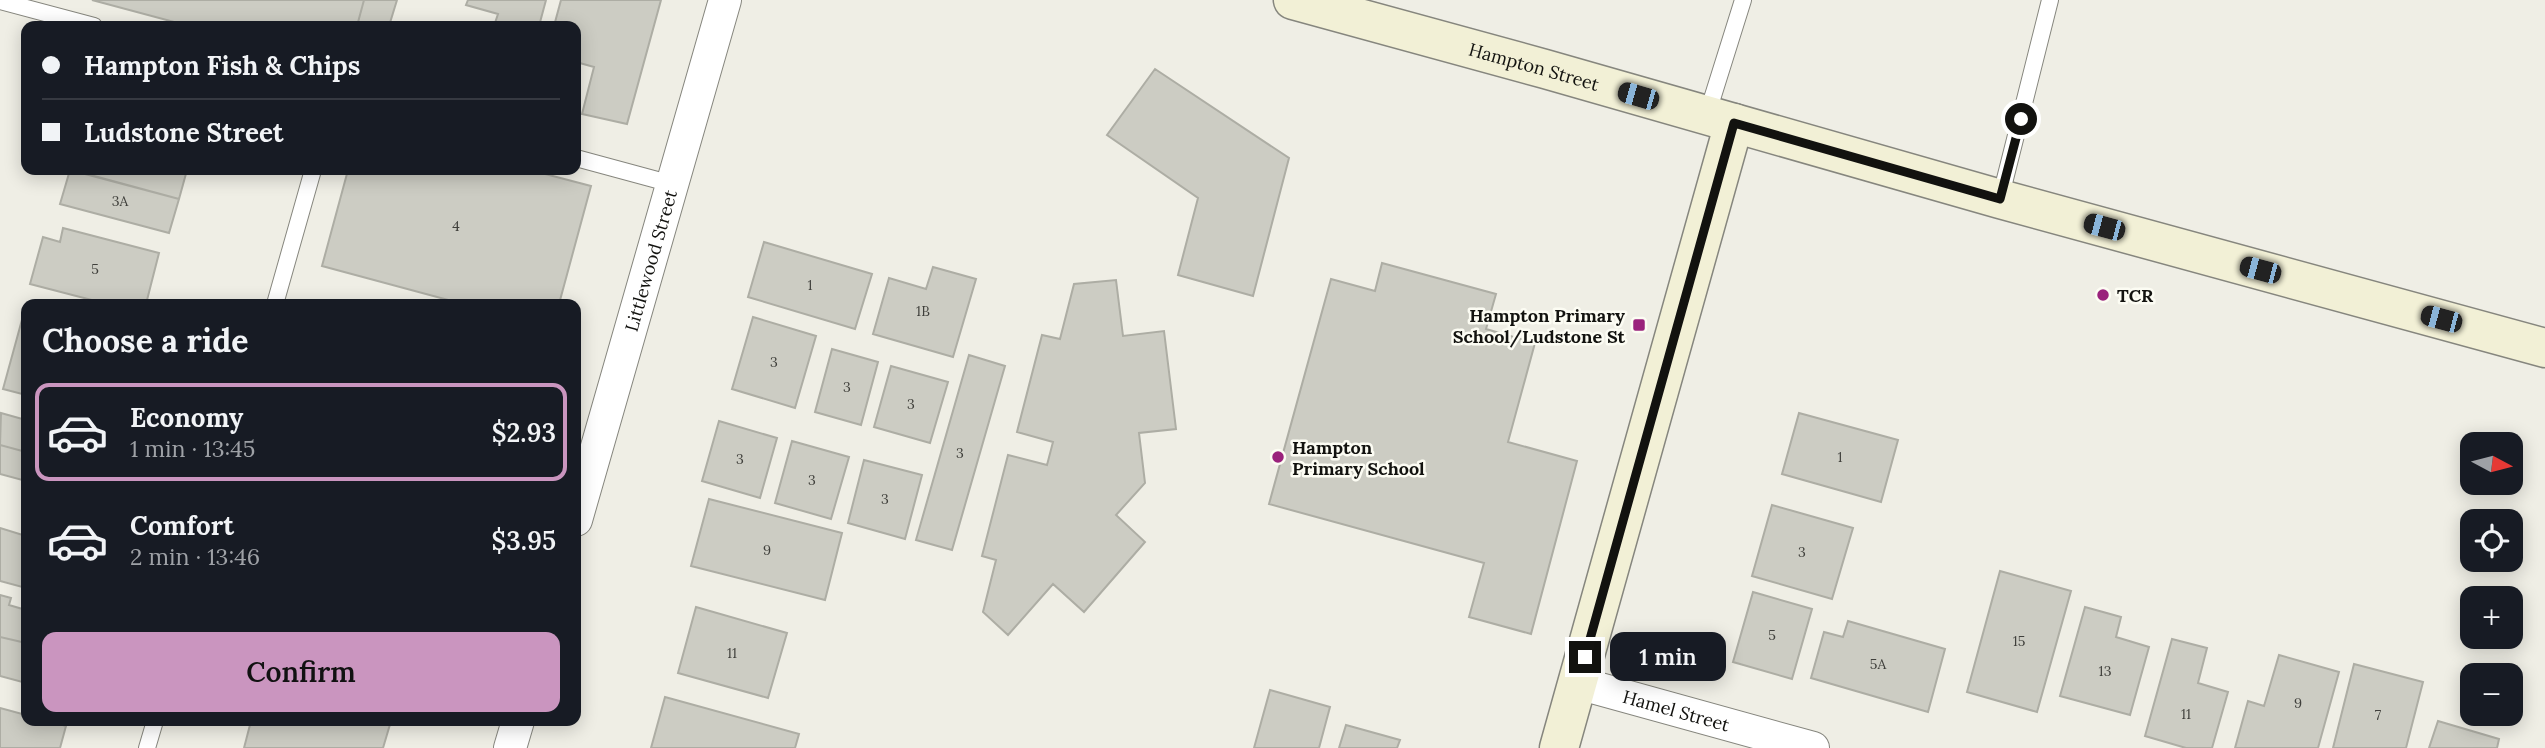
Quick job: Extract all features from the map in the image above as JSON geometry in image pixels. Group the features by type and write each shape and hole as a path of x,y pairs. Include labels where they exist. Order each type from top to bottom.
{"main road":[{"name":"Hampton Street","path":"1293,0 2000,199 2545,348"},
{"path":"1559,748 1578,683 1721,119"}],"street":[{"name":"Littlewood Street","path":"581,502 725,0"},
{"name":"Hamel Street","path":"1578,683 1813,748"},
{"path":"510,748 517,726"}],"lane":[{"path":"1721,119 1743,0"},
{"path":"2000,199 2050,0"},
{"path":"0,1 75,21"},
{"path":"581,159 672,184"},
{"path":"276,299 312,175"},
{"path":"147,748 154,726"}],"building":[{"path":"92,0 364,0 358,21 170,21"},
{"path":"364,0 397,0 391,21 358,21"},
{"path":"468,0 546,0 540,21 496,21 498,14 466,5"},
{"path":"561,0 661,0 627,124 582,114 594,67 581,63 581,21 555,21"},
{"path":"1155,69 1289,158 1253,296 1178,275 1198,198 1107,135"},
{"path":"69,175 89,175 179,199 169,233 60,204"},
{"path":"90,175 186,175 179,199"},
{"path":"347,175 549,175 591,186 560,299 444,299 322,266"},
{"path":"63,228 159,253 147,299 88,299 30,284 43,237 60,242"},
{"path":"764,242 872,274 855,329 748,297"},
{"path":"1382,263 1496,294 1486,329 1535,343 1508,442 1577,461 1531,634 1469,617 1484,563 1269,504 1331,279 1375,291"},
{"path":"933,267 976,279 953,357 873,334 889,278 926,289"},
{"path":"1116,280 1123,336 1164,331 1176,429 1139,433 1145,483 1116,515 1145,542 1084,612 1053,584 1008,635 983,612 996,560 982,556 1008,455 1047,465 1053,442 1017,432 1042,335 1060,339 1074,284"},
{"path":"753,317 816,336 795,408 732,389"},
{"path":"21,323 21,394 3,389"},
{"path":"832,349 878,362 861,425 815,412"},
{"path":"969,355 1005,366 952,550 916,540"},
{"path":"891,366 948,382 930,443 874,427"},
{"path":"1,413 21,419 21,451 0,445"},
{"path":"1799,413 1898,440 1881,502 1782,474"},
{"path":"719,421 777,438 760,498 702,481"},
{"path":"792,441 849,457 831,519 775,503"},
{"path":"0,445 21,451 21,480 0,474"},
{"path":"864,460 922,475 905,539 848,523"},
{"path":"709,499 842,533 825,600 691,566"},
{"path":"1772,505 1853,528 1832,599 1752,576"},
{"path":"0,528 21,534 21,587 0,581"},
{"path":"2000,571 2071,591 2037,712 1967,692"},
{"path":"1753,592 1812,609 1792,679 1733,662"},
{"path":"0,595 11,598 9,605 21,609 21,642 0,637"},
{"path":"696,607 787,633 768,698 678,673"},
{"path":"2085,607 2121,617 2116,637 2149,647 2130,715 2060,696"},
{"path":"1848,621 1945,649 1928,712 1811,678 1824,632 1843,637"},
{"path":"0,637 21,642 21,682 0,676"},
{"path":"2172,639 2207,648 2198,683 2228,692 2212,748 2186,748 2145,736"},
{"path":"2279,655 2339,672 2318,748 2235,748 2248,701 2264,706"},
{"path":"2354,664 2423,682 2406,748 2333,748"},
{"path":"1270,690 1330,707 1319,748 1254,748"},
{"path":"665,697 799,734 795,748 651,748"},
{"path":"0,708 21,714 21,726 66,726 60,748 0,748"},
{"path":"2438,721 2499,739 2497,748 2429,748"},
{"path":"1346,725 1400,740 1397,748 1339,748"},
{"path":"250,726 390,726 383,748 244,748"}],"place":[{"name":"TCR","path":"2103,295"},
{"name":"Hampton Primary School/Ludstone St","path":"1639,325"},
{"name":"Hampton Primary School","path":"1278,457"}],"route":[{"path":"1585,657 1734,123 2000,199 2021,119"}]}
